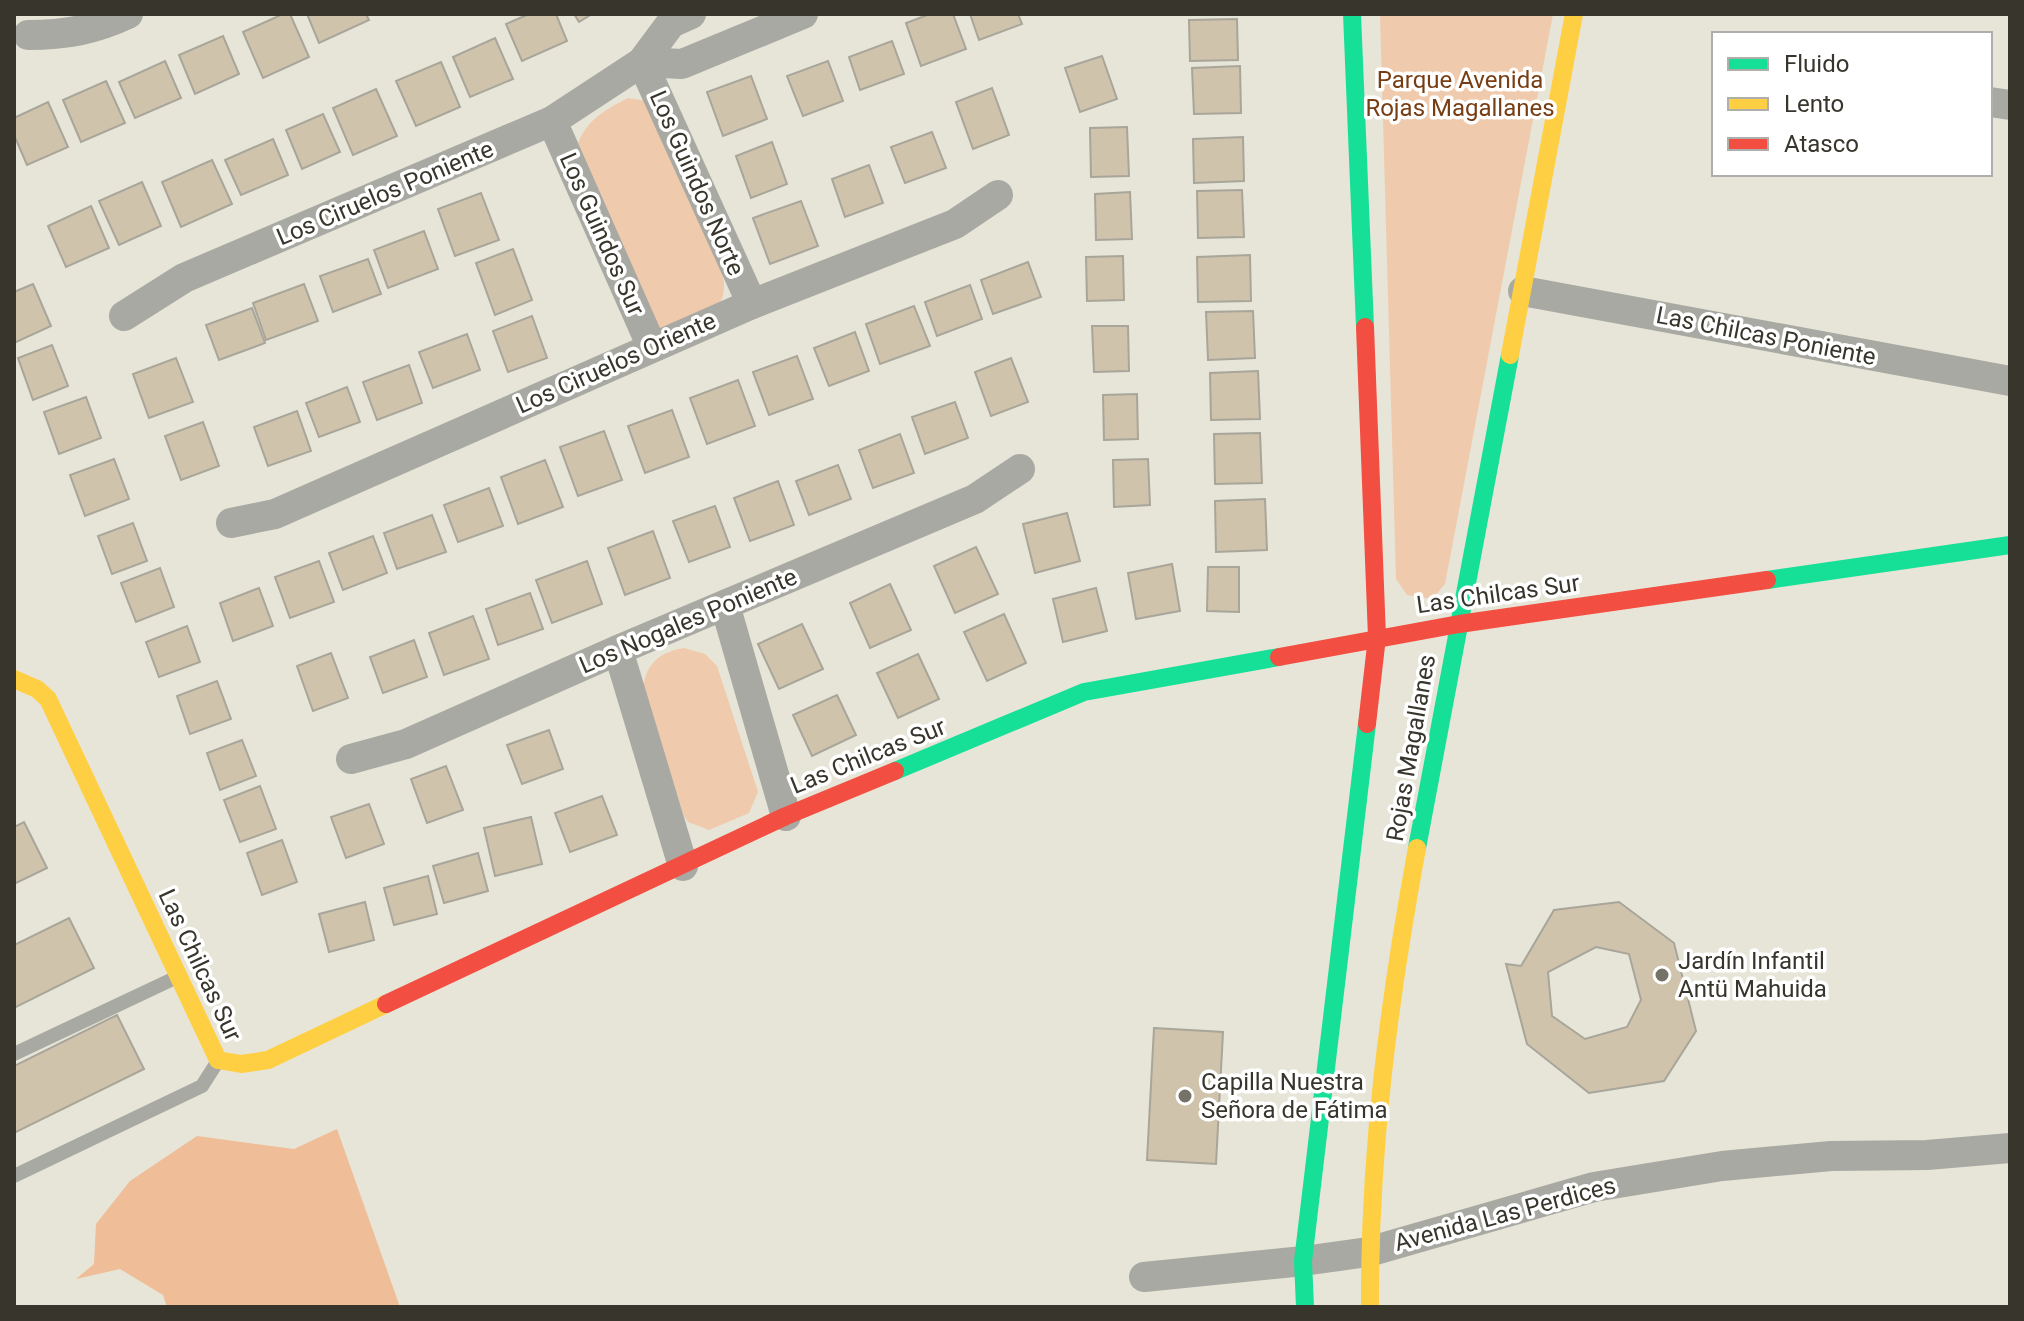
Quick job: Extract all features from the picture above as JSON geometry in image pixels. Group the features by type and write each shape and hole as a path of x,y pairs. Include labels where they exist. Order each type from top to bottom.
{"street":[{"path":"28,35 84,31 128,14"},
{"name":"Los Ciruelos Poniente","path":"124,316 184,278 552,121 642,62 671,23 691,14"},
{"path":"642,62 682,64 803,14"},
{"name":"Rojas Magallanes","path":"1305,1307 1303,1261 1377,637 1352,14"},
{"name":"Rojas Magallanes","path":"1370,1307 1368,1252 1372,1173 1388,1020 1574,14"},
{"name":"Los Guindos Norte","path":"642,62 752,304"},
{"name":"Los Guindos Sur","path":"552,121 652,347"},
{"name":"Los Ciruelos Oriente","path":"231,523 275,514 752,304 955,224 998,195"},
{"name":"Las Chilcas Poniente","path":"1523,291 2010,381"},
{"name":"Los Nogales Poniente","path":"351,759 406,744 618,650 975,499 1020,469"},
{"name":"Las Chilcas Sur","path":"14,679 37,689 48,699 218,1060 241,1064 268,1060 786,816 1084,692 1377,637 2010,545"},
{"path":"725,605 786,816"},
{"path":"618,650 683,866"},
{"name":"Avenida Las Perdices","path":"1144,1277 1368,1252 1594,1187 1722,1166 1831,1156 1927,1155 2010,1148"}],"lane":[{"path":"14,1054 179,976"},
{"path":"14,1176 202,1086 218,1060"}],"green space":[{"name":"Parque Avenida Rojas Magallanes","path":"1380,14 1553,14 1445,584 1432,599 1407,595 1396,579"},
{"path":"628,98 646,101 723,278 724,292 717,309 664,330 652,325 578,143 598,116"},
{"path":"684,648 705,654 717,666 758,792 749,813 709,830 688,822 684,816 643,688 647,672 656,660 668,652"}],"shaded area":[{"path":"337,1129 400,1307 167,1307 163,1295 120,1269 76,1279 94,1264 96,1224 130,1181 197,1136 294,1149"}],"building":[{"path":"283,14 290,14 309,57 263,78 243,32"},
{"path":"307,14 366,14 369,20 319,43"},
{"path":"529,14 556,14 567,41 522,61 506,24"},
{"path":"574,14 592,14 579,22"},
{"path":"930,14 953,14 966,49 921,66 906,23"},
{"path":"970,14 1018,14 1022,24 979,40"},
{"path":"1237,19 1238,60 1190,61 1189,20"},
{"path":"223,36 239,74 195,94 179,55"},
{"path":"495,38 513,79 470,97 453,57"},
{"path":"892,41 904,74 860,90 849,57"},
{"path":"1102,56 1117,99 1080,112 1065,68"},
{"path":"165,61 181,98 135,118 119,82"},
{"path":"828,61 843,101 803,116 787,76"},
{"path":"441,62 460,107 416,126 396,81"},
{"path":"1240,66 1241,113 1194,114 1192,68"},
{"path":"751,76 767,119 723,136 707,92"},
{"path":"106,81 125,123 81,142 63,100"},
{"path":"992,88 1009,135 973,149 956,102"},
{"path":"376,89 397,136 353,155 333,108"},
{"path":"48,102 68,147 27,165 14,135 14,118"},
{"path":"323,114 340,152 302,169 286,130"},
{"path":"1127,127 1129,176 1091,177 1090,128"},
{"path":"932,132 946,168 905,183 891,147"},
{"path":"1243,137 1244,181 1194,183 1193,139"},
{"path":"273,139 288,175 241,195 225,160"},
{"path":"772,142 787,184 751,198 736,156"},
{"path":"212,160 232,204 181,227 162,182"},
{"path":"869,165 883,203 845,217 832,179"},
{"path":"142,182 161,226 119,245 99,201"},
{"path":"1242,190 1244,237 1198,238 1197,191"},
{"path":"1130,192 1132,239 1096,240 1095,194"},
{"path":"481,193 499,240 455,256 438,209"},
{"path":"801,201 818,246 770,264 753,218"},
{"path":"91,206 109,248 66,267 48,226"},
{"path":"424,231 438,269 388,288 374,250"},
{"path":"513,249 532,300 495,315 476,263"},
{"path":"1250,255 1251,301 1198,302 1197,257"},
{"path":"1123,256 1124,300 1087,301 1086,257"},
{"path":"368,259 381,294 333,312 320,276"},
{"path":"1028,262 1041,297 993,314 981,280"},
{"path":"33,284 51,326 14,343 14,292"},
{"path":"304,284 318,321 266,340 253,303"},
{"path":"970,285 982,319 937,336 925,302"},
{"path":"914,306 930,346 880,364 866,324"},
{"path":"252,308 265,343 219,360 206,325"},
{"path":"1253,311 1255,358 1208,360 1206,312"},
{"path":"532,316 547,358 508,372 493,331"},
{"path":"1092,326 1128,326 1129,371 1094,372"},
{"path":"855,332 869,371 829,386 814,348"},
{"path":"467,334 480,370 433,388 419,352"},
{"path":"52,345 68,386 33,400 18,358"},
{"path":"797,356 813,399 769,415 753,372"},
{"path":"176,358 193,402 149,418 133,374"},
{"path":"1011,358 1028,402 991,416 975,372"},
{"path":"409,365 422,403 377,420 363,382"},
{"path":"1258,371 1260,419 1211,420 1210,373"},
{"path":"738,380 755,426 707,444 690,398"},
{"path":"347,387 360,422 319,437 306,403"},
{"path":"1137,394 1138,439 1104,440 1103,395"},
{"path":"86,397 101,438 59,454 44,412"},
{"path":"955,402 968,438 925,454 912,417"},
{"path":"672,410 689,457 645,473 628,426"},
{"path":"297,411 311,451 268,466 254,427"},
{"path":"203,422 219,466 181,480 165,436"},
{"path":"604,431 622,480 578,496 560,447"},
{"path":"1260,433 1262,483 1215,484 1214,434"},
{"path":"900,434 914,473 873,488 859,450"},
{"path":"114,459 129,499 85,516 70,475"},
{"path":"1148,459 1150,505 1114,507 1113,460"},
{"path":"545,460 563,507 518,524 501,477"},
{"path":"838,465 851,499 809,515 796,481"},
{"path":"778,481 794,525 750,541 734,498"},
{"path":"489,488 503,526 458,542 444,505"},
{"path":"1265,499 1267,550 1216,552 1215,501"},
{"path":"715,506 730,547 689,562 673,521"},
{"path":"1067,513 1080,561 1035,573 1023,524"},
{"path":"432,515 446,552 397,569 384,533"},
{"path":"133,523 147,561 112,574 98,536"},
{"path":"653,531 670,578 625,595 608,548"},
{"path":"373,536 387,573 343,590 329,553"},
{"path":"976,547 998,594 955,613 934,566"},
{"path":"319,561 334,602 290,618 275,577"},
{"path":"587,561 602,604 552,623 536,580"},
{"path":"1172,564 1180,611 1136,619 1128,573"},
{"path":"1208,567 1239,567 1239,612 1207,611"},
{"path":"160,568 174,607 136,622 121,583"},
{"path":"890,584 911,630 870,648 850,603"},
{"path":"259,588 273,626 233,641 220,603"},
{"path":"1096,588 1107,631 1063,642 1053,599"},
{"path":"530,593 543,629 498,645 486,609"},
{"path":"1004,614 1026,663 987,681 964,632"},
{"path":"473,616 489,659 444,675 429,633"},
{"path":"802,624 823,669 779,689 758,644"},
{"path":"187,626 200,662 159,677 146,642"},
{"path":"414,640 427,677 383,693 370,657"},
{"path":"331,653 348,698 313,711 297,666"},
{"path":"918,654 939,699 898,718 877,673"},
{"path":"217,681 231,719 190,734 177,696"},
{"path":"837,695 856,735 812,756 793,715"},
{"path":"549,730 563,769 522,784 507,745"},
{"path":"242,740 256,776 220,790 207,753"},
{"path":"446,766 463,810 427,823 411,779"},
{"path":"260,786 276,829 240,842 224,800"},
{"path":"602,796 617,835 570,852 555,813"},
{"path":"369,804 384,844 346,858 331,817"},
{"path":"531,817 542,864 495,876 484,828"},
{"path":"24,822 47,868 14,884 14,827"},
{"path":"282,840 297,882 262,895 247,853"},
{"path":"478,853 488,891 444,903 433,866"},
{"path":"428,876 437,914 394,925 384,888"},
{"path":"365,902 374,940 329,952 319,914"},
{"path":"1619,902 1674,943 1696,1031 1664,1081 1589,1093 1527,1044 1506,964 1521,966 1554,910","holes":["1596,947 1629,954 1641,1000 1627,1027 1585,1039 1552,1016 1548,972"]},
{"path":"69,918 94,968 14,1008 14,945"},
{"path":"117,1015 144,1069 14,1133 14,1066"},
{"name":"Capilla Nuestra Señora de Fátima","path":"1154,1028 1223,1032 1216,1164 1147,1160"}],"traffic: fast":[{"path":"1352,14 1365,327"},
{"path":"1417,848 1510,355"},
{"path":"1767,580 2010,545"},
{"path":"895,771 1084,692 1279,657"},
{"path":"1305,1307 1303,1261 1367,724"}],"traffic: slow":[{"path":"1510,355 1574,14"},
{"path":"14,679 37,689 48,699 218,1060 241,1064 268,1060 386,1004"},
{"path":"1370,1307 1377,1134 1390,1019 1417,848"}],"traffic: jam":[{"path":"1365,327 1377,637 1367,724"},
{"path":"1279,657 1459,624 1767,580"},
{"path":"386,1004 786,816 895,771"}],"place":[{"name":"Jardín Infantil Antü Mahuida","path":"1662,975"},
{"name":"Capilla Nuestra Señora de Fátima","path":"1185,1096"}]}
